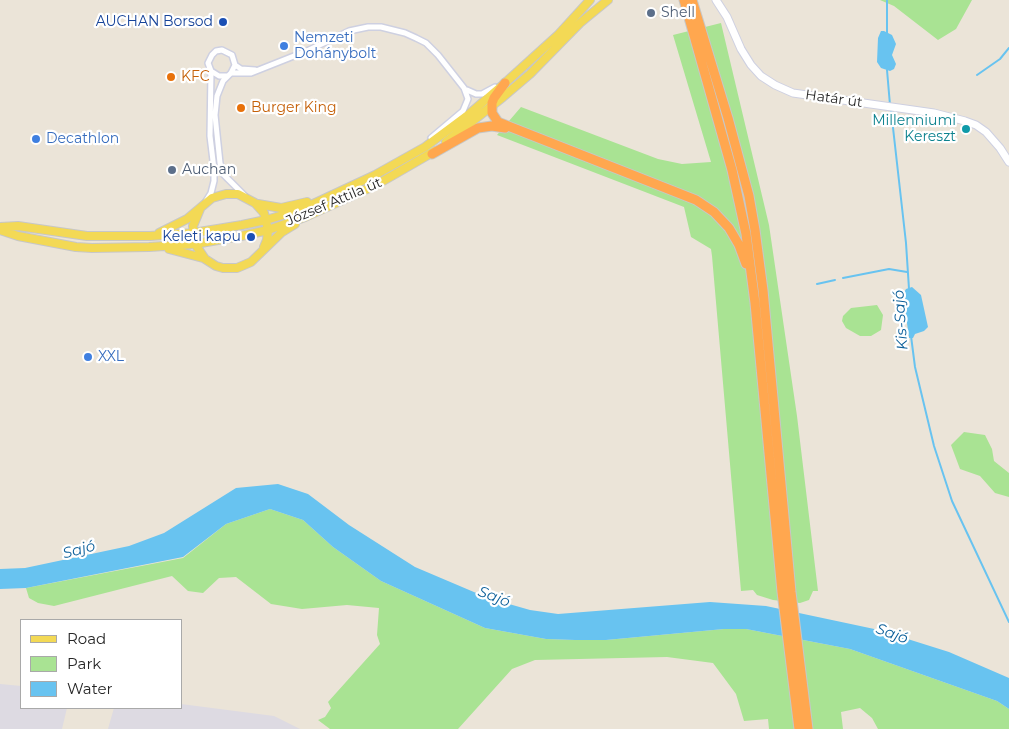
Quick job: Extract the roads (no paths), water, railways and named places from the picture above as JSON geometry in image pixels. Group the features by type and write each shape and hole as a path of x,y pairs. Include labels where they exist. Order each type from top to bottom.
{"highway":[{"path":"684,0 698,33 728,118 749,196 755,230 764,290 787,592"},
{"path":"692,0 698,33 740,202 746,234 800,702 799,729"},
{"path":"505,83 494,98 492,113 495,119 513,129 686,194 706,206 729,228 740,245 755,303"},
{"path":"432,154 478,128 492,126 513,129"},
{"path":"800,702 808,729"}],"main road":[{"name":"József Attila út","path":"0,229 18,236 76,248 149,247 195,244 268,230 305,217 376,185 432,154 492,107 530,74 580,23 608,0"},
{"name":"Határ út","path":"716,0 727,17 741,49 755,70 775,85 794,93 934,113 955,118 976,125 993,139 1009,162"},
{"name":"József Attila út","path":"0,229 18,226 87,236 150,236 193,233 266,220 300,210 375,175 425,147 468,115 505,83 558,35 590,2"},
{"path":"150,236 180,223 212,198 226,194 238,194 247,197 264,213 268,230 267,240 262,252"},
{"path":"255,203 266,207 287,208 331,196"},
{"path":"202,206 195,219 193,233 195,244 205,259"},
{"path":"149,247 174,249 205,259 223,268 237,268 250,262 282,232 305,217"}],"street":[{"path":"211,71 219,76 251,74 309,50 348,31 368,27 381,27 405,33 426,43 438,55 464,88 468,99 463,111 429,140 425,147"},
{"path":"202,206 210,193 214,181 209,112 211,71 208,65 209,59 218,50 225,51 232,54 235,65 241,69 260,70"},
{"path":"464,88 476,94 486,93 522,64 530,61"},
{"path":"235,65 223,81 217,96 215,115 220,163 224,174 247,197"}],"water":[{"path":"881,31 892,35 896,44 892,55 896,64 894,69 890,71 881,68 877,62 878,38"},
{"path":"912,287 921,295 928,327 924,331 915,334 913,338 909,338 907,323 901,310 903,294 906,289"},
{"path":"278,484 308,494 349,525 415,567 488,598 530,610 558,614 710,602 766,606 879,630 949,652 1009,678 1009,709 997,701 850,649 746,629 724,629 606,640 575,640 546,639 485,628 381,581 333,547 303,520 270,509 226,524 183,557 26,588 0,589 0,569 25,568 129,546 164,533 236,488"}],"waterway":[{"name":"Kis-Sajó","path":"887,0 887,33"},
{"path":"977,75 1000,59 1009,48"},
{"name":"Kis-Sajó","path":"887,70 890,105"},
{"name":"Kis-Sajó","path":"891,110 906,243 909,289"},
{"path":"843,278 889,269 907,272"},
{"path":"817,284 835,280"},
{"name":"Kis-Sajó","path":"911,336 915,367 934,446 952,501 1009,622"}],"place":[{"name":"Shell","path":"651,13"},
{"name":"AUCHAN Borsod","path":"223,22"},
{"name":"Nemzeti Dohánybolt","path":"284,46"},
{"name":"KFC","path":"171,77"},
{"name":"Burger King","path":"241,108"},
{"name":"Millenniumi Kereszt","path":"966,129"},
{"name":"Decathlon","path":"36,139"},
{"name":"Auchan","path":"172,170"},
{"name":"Keleti kapu","path":"251,237"},
{"name":"XXL","path":"88,357"}],"water label":[{"name":"Sajó","path":"79,550"},
{"name":"Sajó","path":"494,597"},
{"name":"Sajó","path":"892,634"}]}
